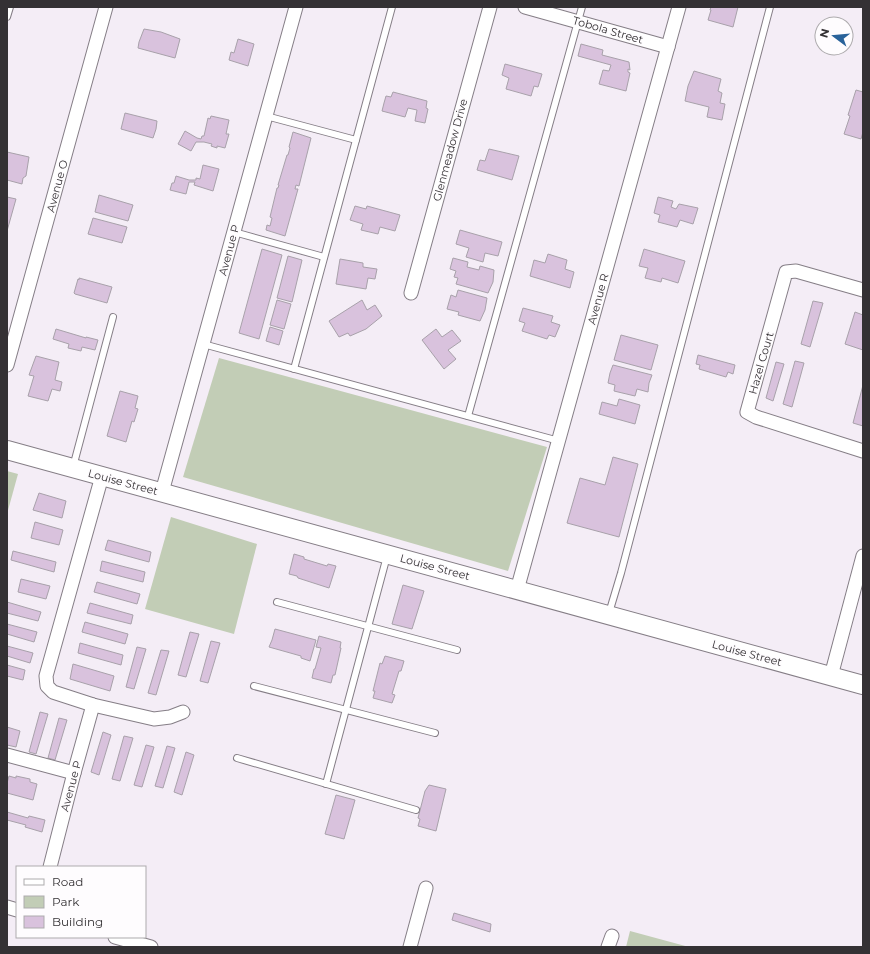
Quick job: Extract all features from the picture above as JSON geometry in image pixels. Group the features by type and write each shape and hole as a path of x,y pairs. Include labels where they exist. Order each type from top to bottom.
{"street":[{"name":"Avenue O","path":"7,365 106,7"},
{"name":"Avenue P","path":"162,492 296,7"},
{"name":"Glenmeadow Drive","path":"411,293 490,7"},
{"name":"Tobola Street","path":"526,7 668,47"},
{"name":"Avenue R","path":"517,590 679,7"},
{"name":"Hazel Court","path":"863,290 796,271 786,272 747,412 756,417 863,451"},
{"name":"Louise Street","path":"7,450 863,685"},
{"path":"102,476 46,676 47,686 53,692 93,705 154,719 170,717 183,712"},
{"path":"831,676 863,556"},
{"name":"Avenue P","path":"50,866 93,705"},
{"path":"7,754 74,773"},
{"path":"410,947 426,888"},
{"path":"119,938 151,947"}],"lane":[{"path":"7,17 10,7"},
{"path":"294,369 392,7"},
{"path":"468,416 582,7"},
{"path":"608,615 621,573 770,7"},
{"path":"266,116 356,140"},
{"path":"234,232 324,257"},
{"path":"73,468 113,317"},
{"path":"203,344 559,441"},
{"path":"326,784 388,554"},
{"path":"277,602 457,650"},
{"path":"254,686 435,733"},
{"path":"236,758 416,810"}],"green space":[{"path":"219,358 547,447 508,571 183,477"},
{"path":"7,471 18,474 7,514"},
{"path":"171,517 257,544 234,634 145,609"},
{"path":"630,931 689,947 626,947"}],"building":[{"path":"711,7 738,7 733,27 708,20"},
{"path":"144,29 161,32 180,39 175,58 138,48"},
{"path":"238,39 254,44 248,66 229,60 231,52 234,53"},
{"path":"581,44 603,50 602,55 629,62 630,70 628,69 628,72 630,73 626,91 599,84 603,70 609,71 611,65 578,56"},
{"path":"505,64 542,74 538,87 534,86 531,96 506,89 509,78 502,75"},
{"path":"694,71 721,79 718,91 722,93 720,103 725,104 722,120 707,117 709,107 685,101 688,86"},
{"path":"856,90 863,92 863,132 861,139 844,134"},
{"path":"393,92 427,101 426,108 428,109 425,123 415,121 417,110 408,108 405,117 382,111 386,96 391,97"},
{"path":"125,113 157,121 153,138 121,129"},
{"path":"211,116 229,120 226,134 229,134 225,148 217,146 217,148 211,146 212,144 204,142 196,142 191,151 178,144 185,131 201,139 202,136 204,136 208,118 210,119"},
{"path":"293,132 311,138 299,186 296,185 295,189 298,189 285,236 266,230 267,225 270,226 272,218 270,217 277,188 290,148"},
{"path":"489,149 519,156 512,180 477,170 480,160 485,161"},
{"path":"7,152 29,157 26,176 23,178 22,184 7,180"},
{"path":"203,165 219,169 213,191 194,185 195,182 189,182 186,194 170,190 176,176 189,180 196,180 196,178 200,179"},
{"path":"99,195 133,205 128,221 95,212"},
{"path":"7,197 16,199 7,231"},
{"path":"658,197 673,201 671,207 676,209 679,204 698,208 693,224 680,220 677,227 658,222 660,215 654,213"},
{"path":"355,206 366,209 367,206 400,215 395,231 380,227 378,234 361,230 363,224 350,220"},
{"path":"93,218 127,227 122,243 88,234"},
{"path":"460,230 502,242 498,256 485,253 483,262 466,257 469,248 456,244"},
{"path":"262,249 282,255 259,339 239,333"},
{"path":"644,249 685,261 678,283 662,278 661,282 645,278 648,268 639,266"},
{"path":"548,254 567,260 565,269 574,272 570,288 530,276 534,260 545,263"},
{"path":"288,256 302,260 292,302 277,298"},
{"path":"453,258 468,262 467,267 479,270 480,266 494,270 493,282 488,293 456,284 458,278 454,277 456,271 450,269"},
{"path":"340,259 363,263 363,267 377,269 375,279 368,278 366,289 336,284"},
{"path":"79,278 112,287 107,303 75,294 74,293"},
{"path":"458,290 487,298 485,310 480,321 458,315 459,312 447,309 451,295 456,297"},
{"path":"277,300 291,304 284,329 270,325"},
{"path":"362,300 367,310 375,305 382,316 366,329 350,336 348,333 339,337 329,321"},
{"path":"813,301 823,303 810,347 801,344"},
{"path":"523,308 553,316 551,322 560,325 555,337 549,335 547,339 522,331 525,323 519,321"},
{"path":"855,312 863,315 863,350 845,344"},
{"path":"270,327 283,331 279,345 266,341"},
{"path":"56,329 98,340 95,350 82,347 81,351 68,348 69,344 53,339"},
{"path":"436,329 442,337 452,330 461,341 448,350 456,359 444,369 422,340"},
{"path":"621,335 658,345 651,370 614,360"},
{"path":"698,355 735,365 733,374 728,372 726,377 699,369 700,365 696,364"},
{"path":"36,356 59,362 55,380 62,382 60,391 52,389 48,401 28,396 34,376 29,375"},
{"path":"795,361 804,363 792,407 783,404"},
{"path":"776,362 784,364 773,401 766,398"},
{"path":"613,365 652,375 648,392 637,389 635,396 614,391 615,385 608,383"},
{"path":"863,385 863,426 853,423"},
{"path":"120,391 138,396 135,408 138,409 134,422 132,421 126,442 107,436"},
{"path":"619,399 640,405 635,424 599,414 602,402 617,406"},
{"path":"613,457 638,464 619,537 567,523 580,478 605,485"},
{"path":"39,493 66,501 62,518 33,510"},
{"path":"35,522 63,530 59,545 31,538"},
{"path":"108,540 151,552 149,562 105,550"},
{"path":"13,551 56,562 54,572 11,560"},
{"path":"294,554 304,557 304,559 327,566 328,564 336,566 329,588 289,574"},
{"path":"102,561 145,572 143,582 100,571"},
{"path":"21,579 50,586 46,599 18,592"},
{"path":"97,582 140,594 137,604 94,592"},
{"path":"403,585 424,591 412,629 392,624"},
{"path":"7,602 41,612 38,621 7,613"},
{"path":"90,603 133,615 131,624 87,613"},
{"path":"85,622 128,634 125,644 82,632"},
{"path":"7,624 37,632 34,642 7,634"},
{"path":"275,629 316,640 310,661 301,658 301,656 269,647"},
{"path":"190,632 199,634 186,677 178,675"},
{"path":"319,636 341,642 335,675 333,675 331,683 312,678 321,648 316,647"},
{"path":"211,641 220,643 208,683 200,681"},
{"path":"80,643 123,655 121,665 78,653"},
{"path":"7,646 33,653 30,663 7,656"},
{"path":"137,647 146,649 134,689 126,687"},
{"path":"161,650 169,651 156,695 148,693"},
{"path":"385,656 404,661 401,671 399,671 392,694 395,695 392,703 373,698 375,691 373,691 380,663 382,664"},
{"path":"73,664 114,676 110,691 70,679"},
{"path":"7,665 25,670 23,680 7,676"},
{"path":"40,712 48,714 36,754 29,752"},
{"path":"59,718 67,720 55,760 48,758"},
{"path":"7,727 20,731 16,747 7,745"},
{"path":"103,732 111,735 99,775 91,772"},
{"path":"124,736 133,738 120,781 112,779"},
{"path":"146,745 154,747 142,787 134,785"},
{"path":"167,746 175,748 163,788 155,786"},
{"path":"186,752 194,755 182,795 174,792"},
{"path":"9,776 30,779 30,782 37,784 33,800 7,793"},
{"path":"429,785 446,789 436,831 418,826 420,819 418,818 425,791"},
{"path":"336,795 355,800 344,839 325,834"},
{"path":"7,812 28,818 29,816 45,820 42,832 25,827 26,825 7,820"},
{"path":"454,913 491,924 490,932 452,920"}]}
